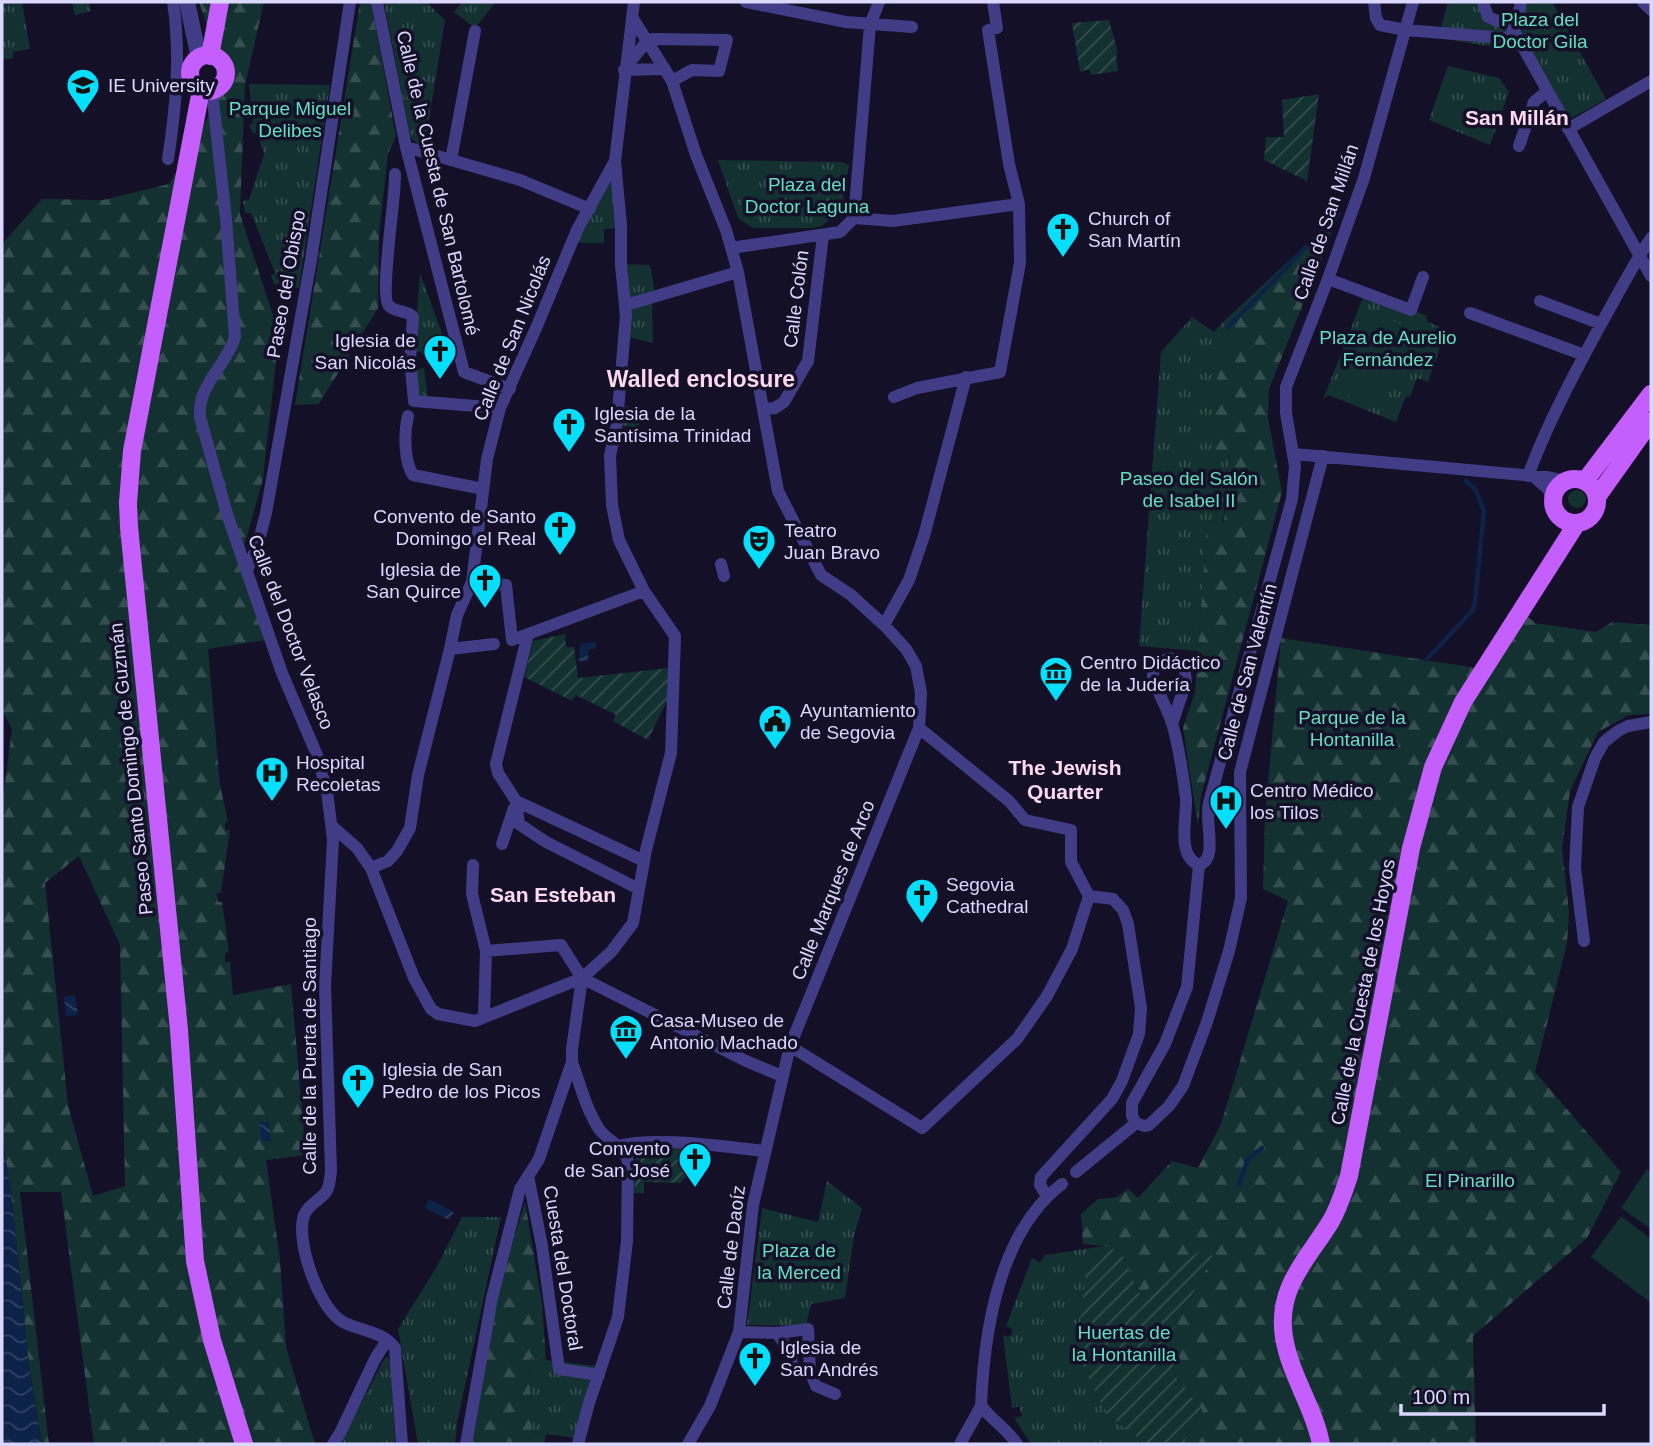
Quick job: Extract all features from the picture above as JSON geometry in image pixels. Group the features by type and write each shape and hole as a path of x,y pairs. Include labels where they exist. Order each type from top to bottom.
{"main road":[{"path":"204,57 221,61 226,72 223,83 207,90 195,85 190,72 192,66 204,57 220,2"},
{"name":"Paseo Santo Domingo de Guzmán","path":"207,90 132,451 128,503 140,655 179,1030 195,1261 212,1340 244,1444"},
{"path":"1585,481 1651,394"},
{"path":"1597,497 1594,489 1585,481 1566,481 1558,488 1556,507 1567,522 1585,521 1594,514 1597,497 1651,421"},
{"name":"Calle de la Cuesta de los Hoyos","path":"1554,559 1556,507"},
{"name":"Calle de la Cuesta de los Hoyos","path":"1321,1444 1287,1354 1283,1330 1287,1296 1301,1263 1339,1207 1349,1176 1412,848 1433,767 1463,702 1577,523"}],"street":[{"path":"168,159 175,110 178,54 173,2"},
{"path":"187,2 204,57"},
{"name":"Paseo del Obispo","path":"247,570 258,544 266,513 311,260 350,2"},
{"name":"Calle de la Cuesta de San Bartolomé","path":"377,2 406,147 464,372 510,389"},
{"path":"333,827 357,848 371,868 414,978 430,1009 438,1014 471,1021 582,978 611,952 633,923 671,753 676,636 644,591 619,540 612,505 610,456 617,423 626,304 615,162 634,2"},
{"path":"746,2 870,25 912,27"},
{"path":"731,248 840,232 854,218 870,25 879,2"},
{"path":"894,397 917,388 1000,372 1020,263 1019,204 1009,164 988,30 997,28 993,2"},
{"path":"1374,2 1377,23 1405,30 1504,38 1516,34"},
{"name":"Calle de San Millán","path":"1199,865 1206,862 1210,855 1206,817 1209,803 1292,499 1296,477 1286,413 1286,387 1364,178 1413,2"},
{"path":"1479,36 1488,17 1483,2"},
{"path":"1488,17 1498,22 1509,22 1517,15 1521,2"},
{"path":"1643,2 1651,10"},
{"path":"632,18 672,81 731,248 764,409"},
{"path":"1509,22 1651,276"},
{"path":"451,160 475,31"},
{"path":"624,70 647,41 659,37 727,40 719,71 692,70 672,81"},
{"path":"624,70 665,69"},
{"path":"1568,129 1651,81"},
{"name":"Calle del Doctor Velasco","path":"207,90 226,219 235,337 232,348 203,394 199,411 227,514 282,673 325,778 333,827"},
{"path":"1519,146 1534,102 1547,91"},
{"path":"406,147 520,180 590,209"},
{"name":"Calle de San Nicolás","path":"371,868 388,861 410,828 418,775 459,607 472,582 486,459 500,408 577,230 615,162"},
{"path":"395,174 394,214 385,276 386,301 391,308 409,313 413,317 411,407 406,437 409,468 413,475 483,488"},
{"path":"854,218 893,221 1019,204"},
{"name":"Calle Colón","path":"764,409 775,408 784,402 808,361 823,235"},
{"path":"1531,476 1537,452 1584,355 1651,238"},
{"path":"626,304 738,272"},
{"path":"1328,279 1411,310 1423,277"},
{"path":"1540,301 1601,324"},
{"path":"1470,313 1584,355"},
{"path":"884,625 909,580 966,377"},
{"path":"411,407 500,408"},
{"name":"Calle Marques de Arco","path":"764,409 778,491 821,575 851,595 906,649 916,666 922,693 919,728 790,1046"},
{"path":"1294,454 1566,481"},
{"name":"Calle de San Valentín","path":"1076,1172 1136,1123 1149,1125 1170,1106 1183,1086 1207,1022 1229,951 1241,898 1240,772 1323,456"},
{"path":"1531,476 1548,489 1556,507"},
{"path":"472,582 506,585 512,640 583,616 644,591"},
{"path":"527,634 496,764 516,801 517,819 525,830 639,889"},
{"path":"450,649 495,644"},
{"path":"1136,1123 1132,1116 1132,1103 1165,1044 1187,987 1199,865 1191,860 1186,851 1186,800 1172,724 1153,678 1153,672 1159,662 1170,659 1184,666 1187,676 1172,724"},
{"path":"1584,942 1575,869 1578,807 1595,758 1604,742 1628,726 1651,722"},
{"path":"790,1046 922,1128 1017,1039 1047,996 1072,949 1089,896 1071,862 1071,830 1025,820 1009,801 919,728"},
{"path":"516,801 645,861"},
{"path":"502,844 516,801"},
{"name":"Calle de la Puerta de Santiago","path":"333,827 325,986 331,1171 326,1192 311,1204 303,1218 303,1233 307,1260 324,1305 344,1323 387,1340"},
{"path":"473,865 471,894 486,951 484,1016"},
{"path":"1047,1196 1040,1185 1041,1177 1112,1099 1122,1081 1139,1034 1141,1008 1128,924 1123,909 1113,899 1089,896"},
{"path":"486,951 562,945 582,978 746,1061 782,1076"},
{"path":"466,1444 492,1298 520,1189 539,1159 572,1055 582,978"},
{"name":"Calle de Daoíz","path":"688,1444 710,1406 739,1332 751,1218 790,1046"},
{"path":"572,1055 593,1118 628,1161 626,1241 618,1317 578,1444"},
{"path":"618,1146 640,1143 702,1145 765,1151"},
{"name":"Cuesta del Doctoral","path":"528,1176 542,1246 559,1369 599,1375"},
{"path":"960,1444 981,1406 983,1363 988,1336 1002,1275 1011,1252 1035,1210 1062,1184"},
{"path":"739,1332 777,1333 808,1329 810,1372 816,1386 835,1394"},
{"path":"777,1333 789,1351 794,1373 810,1372"},
{"path":"336,1439 387,1340 395,1348 397,1358 402,1444"},
{"path":"981,1406 1009,1432 1017,1444"}],"green space":[{"path":"2,2 22,2 30,49 13,52 13,58 2,60"},
{"path":"72,2 89,2 91,11 75,15"},
{"path":"199,2 264,2 245,85 240,214 279,334 263,479 241,558 266,640 208,649 220,785 228,821 225,830 230,830 221,892 217,893 218,902 222,902 229,952 225,953 225,962 230,962 233,995 291,984 306,1155 266,1160 280,1260 286,1347 315,1444 94,1444 61,1192 20,1192 49,1444 42,1444 29,1364 11,1190 2,1140 2,805 12,729 2,710 2,244 42,199 103,200 169,184 218,100 215,50","holes":["79,856 120,945 125,1186 93,1196 68,1105 45,883"]},
{"path":"360,2 371,2 396,136 388,154 379,235 378,308 319,404 295,405"},
{"path":"384,2 426,2 445,20 425,144 417,144 410,136"},
{"path":"462,2 496,2 475,28 454,12"},
{"name":"Plaza del Doctor Gila","path":"1448,2 1479,2 1499,28 1525,2 1552,2 1606,99 1568,120 1532,53 1438,38"},
{"path":"1109,20 1118,53 1118,71 1091,75 1089,69 1080,72 1072,23"},
{"path":"1448,66 1499,78 1509,92 1490,145 1429,120"},
{"name":"Parque Miguel Delibes","path":"249,84 330,85 299,288 279,283 274,285 271,275 275,273 251,213 245,213 243,201 249,200 264,154 257,132 253,134 249,125 253,123"},
{"path":"1319,94 1307,181 1264,160 1266,137 1284,137 1282,100"},
{"path":"1437,105 1491,125 1485,140 1432,119"},
{"name":"Plaza del Doctor Laguna","path":"718,160 841,162 849,165 841,210 822,226 753,228 739,219"},
{"path":"612,180 619,228 604,229 604,243 574,243 589,212"},
{"path":"1339,214 1269,389 1268,418 1282,492 1201,796 1198,826 1183,728 1195,692 1207,522 1224,523 1229,454 1213,452 1219,352 1228,348 1228,332 1223,322"},
{"path":"619,264 650,265 655,294 652,302 653,343 628,337 619,314"},
{"path":"420,273 452,361 443,362 441,353 435,347 427,348 424,355 419,351 414,354"},
{"name":"Plaza de Aurelio Fernández","path":"1365,292 1427,316 1426,321 1446,330 1428,382 1417,378 1410,397 1406,396 1396,422 1328,395 1323,400"},
{"path":"1373,313 1411,328 1380,408 1342,394"},
{"name":"Paseo del Salón de Isabel II","path":"1192,317 1214,332 1223,322 1228,332 1214,452 1229,453 1223,523 1207,522 1198,651 1139,646 1161,352"},
{"path":"424,368 428,399 418,398 414,370"},
{"path":"626,406 643,409 638,429 621,425"},
{"path":"1577,490 1583,493 1586,499 1583,505 1577,508 1571,505 1568,499 1571,493"},
{"path":"1520,610 1535,623 1596,632 1612,622 1651,625 1651,714 1629,715 1598,732 1570,791 1562,848 1569,912 1567,943 1535,1072 1621,1172 1587,1238 1473,1336 1476,1444 1183,1444 1202,1410 1176,1377 1169,1338 1213,1256 1162,1276 1141,1296 1121,1252 1104,1246 1083,1244 1081,1214 1098,1199 1117,1197 1128,1189 1138,1198 1172,1161 1198,1168 1221,1124 1288,901 1263,889 1265,818 1281,638 1483,669"},
{"path":"565,634 566,647 574,647 578,678 669,668 668,703 648,740 613,721 616,715 576,695 572,701 524,677 533,641"},
{"path":"636,1147 688,1148 687,1178 681,1183 644,1182 644,1193 634,1193"},
{"path":"1647,1169 1651,1172 1651,1229 1621,1208"},
{"name":"Plaza de la Merced","path":"827,1181 862,1208 854,1236 845,1298 811,1304 806,1326 747,1325 762,1208 818,1222"},
{"path":"525,1202 542,1303 546,1360 529,1358 532,1432 546,1434 544,1444 470,1444 499,1286"},
{"path":"1621,1216 1651,1239 1651,1303 1591,1257"},
{"path":"462,1217 501,1217 457,1423 455,1444 418,1444 398,1329 436,1268"},
{"path":"1104,1246 1086,1272 1107,1414 1146,1444 1031,1444 1014,1418 1022,1416 1019,1406 1012,1408 1003,1335 1008,1337 1012,1334 1012,1329 1006,1326 1032,1258 1040,1263 1045,1255"},
{"name":"Huertas de la Hontanilla","path":"1104,1246 1121,1252 1141,1296 1162,1276 1202,1250 1213,1256 1169,1338 1176,1377 1202,1410 1183,1444 1146,1444 1107,1414 1087,1375 1077,1348 1086,1272"},
{"path":"387,1357 391,1361 395,1444 340,1444 384,1359"},
{"path":"529,1358 596,1366 575,1438 532,1432"}],"water":[{"path":"596,642 596,648 588,650 588,661 579,662 580,644"},
{"path":"75,995 78,1015 66,1016 64,997"},
{"path":"269,1121 271,1141 262,1142 259,1123"},
{"path":"2,1140 11,1190 29,1366 42,1444 2,1444"},
{"path":"429,1199 454,1212 449,1220 425,1208"}],"waterway":[{"path":"1228,327 1339,214"},
{"path":"1426,660 1473,610 1475,602 1484,511 1476,490 1466,481"},
{"path":"1239,1185 1248,1159 1262,1148"}],"place":[{"name":"IE University","path":"83,115"},
{"name":"Church of San Martín","path":"1063,259"},
{"name":"Iglesia de San Nicolás","path":"440,381"},
{"name":"Iglesia de la Santísima Trinidad","path":"569,454"},
{"name":"Convento de Santo Domingo el Real","path":"560,557"},
{"name":"Teatro Juan Bravo","path":"759,571"},
{"name":"Iglesia de San Quirce","path":"485,610"},
{"name":"Centro Didáctico de la Judería","path":"1056,703"},
{"name":"Ayuntamiento de Segovia","path":"775,751"},
{"name":"Hospital Recoletas","path":"272,803"},
{"name":"Centro Médico los Tilos","path":"1226,831"},
{"name":"Segovia Cathedral","path":"922,925"},
{"name":"Casa-Museo de Antonio Machado","path":"626,1061"},
{"name":"Iglesia de San Pedro de los Picos","path":"358,1110"},
{"name":"Convento de San José","path":"695,1189"},
{"name":"Iglesia de San Andrés","path":"755,1388"}],"district":[{"name":"San Millán","path":"1517,117"},
{"name":"Walled enclosure","path":"701,379"},
{"name":"The Jewish Quarter","path":"1065,779"},
{"name":"San Esteban","path":"553,894"}],"park label":[{"name":"Parque de la Hontanilla","path":"1352,728"},
{"name":"El Pinarillo","path":"1470,1180"}]}
